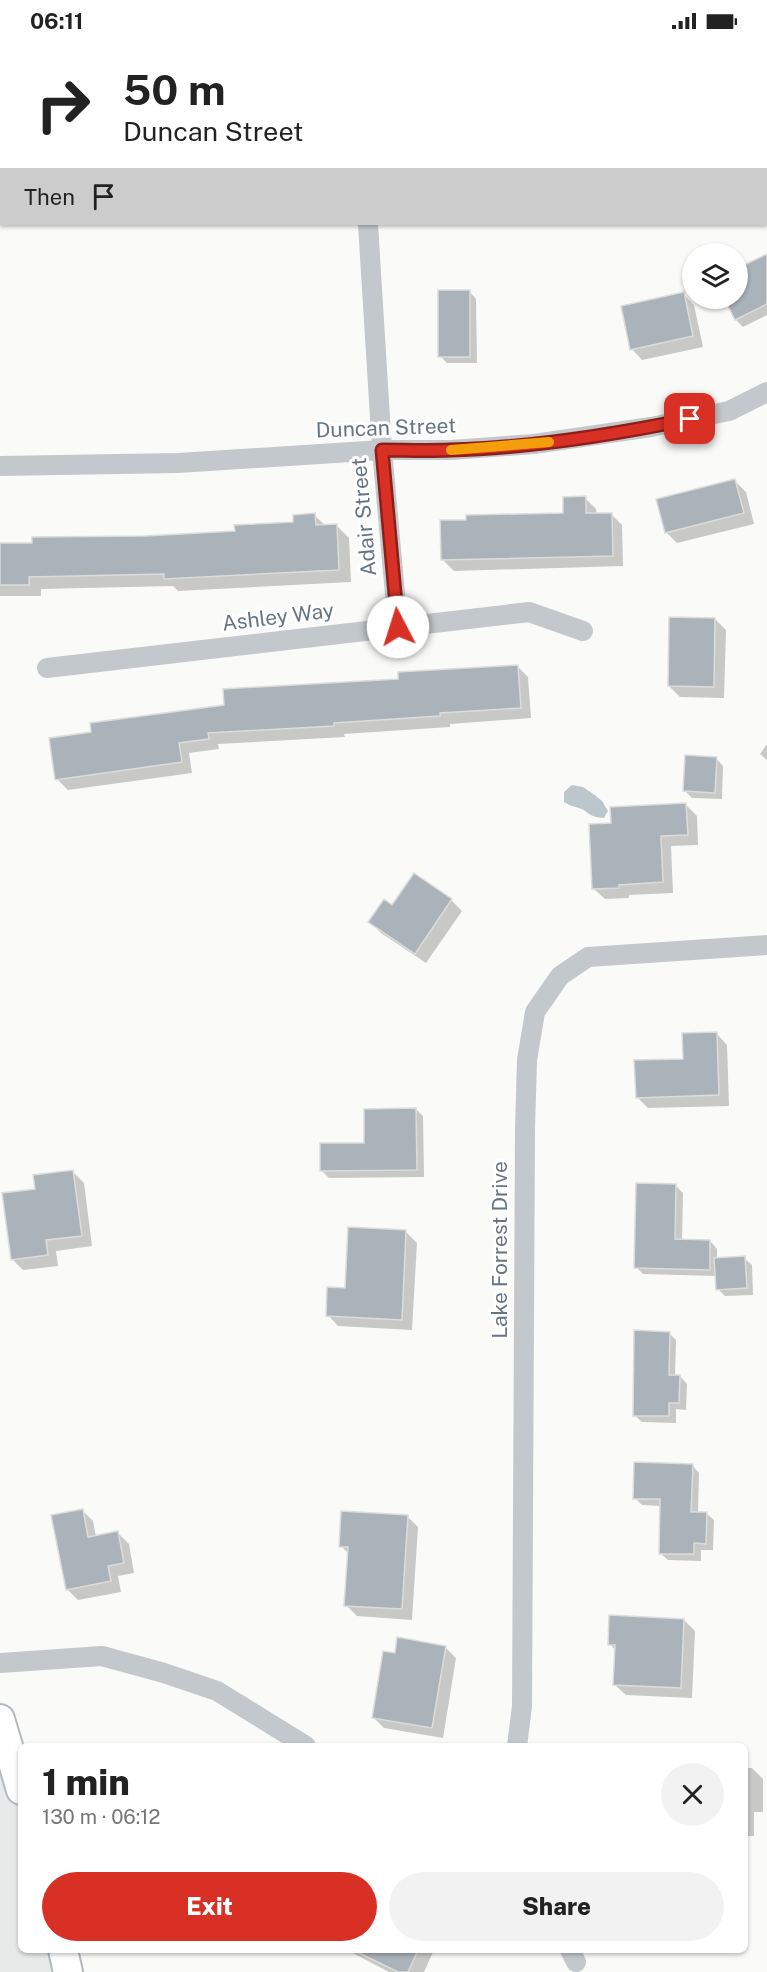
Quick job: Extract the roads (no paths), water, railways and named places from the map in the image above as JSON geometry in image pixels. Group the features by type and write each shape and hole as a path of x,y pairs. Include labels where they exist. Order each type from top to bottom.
{"main road":[{"path":"0,1719 18,1780"},
{"path":"64,1953 68,1972"}],"street":[{"name":"Adair Street","path":"368,225 382,450 398,627"},
{"name":"Duncan Street","path":"0,466 178,462 382,450 451,450 534,444 651,427 729,411 767,392"},
{"name":"Ashley Way","path":"47,668 529,612 583,631"},
{"name":"Lake Forrest Drive","path":"517,1743 522,1706 525,1129 527,1060 535,1012 560,976 588,957 767,945"},
{"path":"0,1663 102,1656 217,1691 301,1743"}]}
